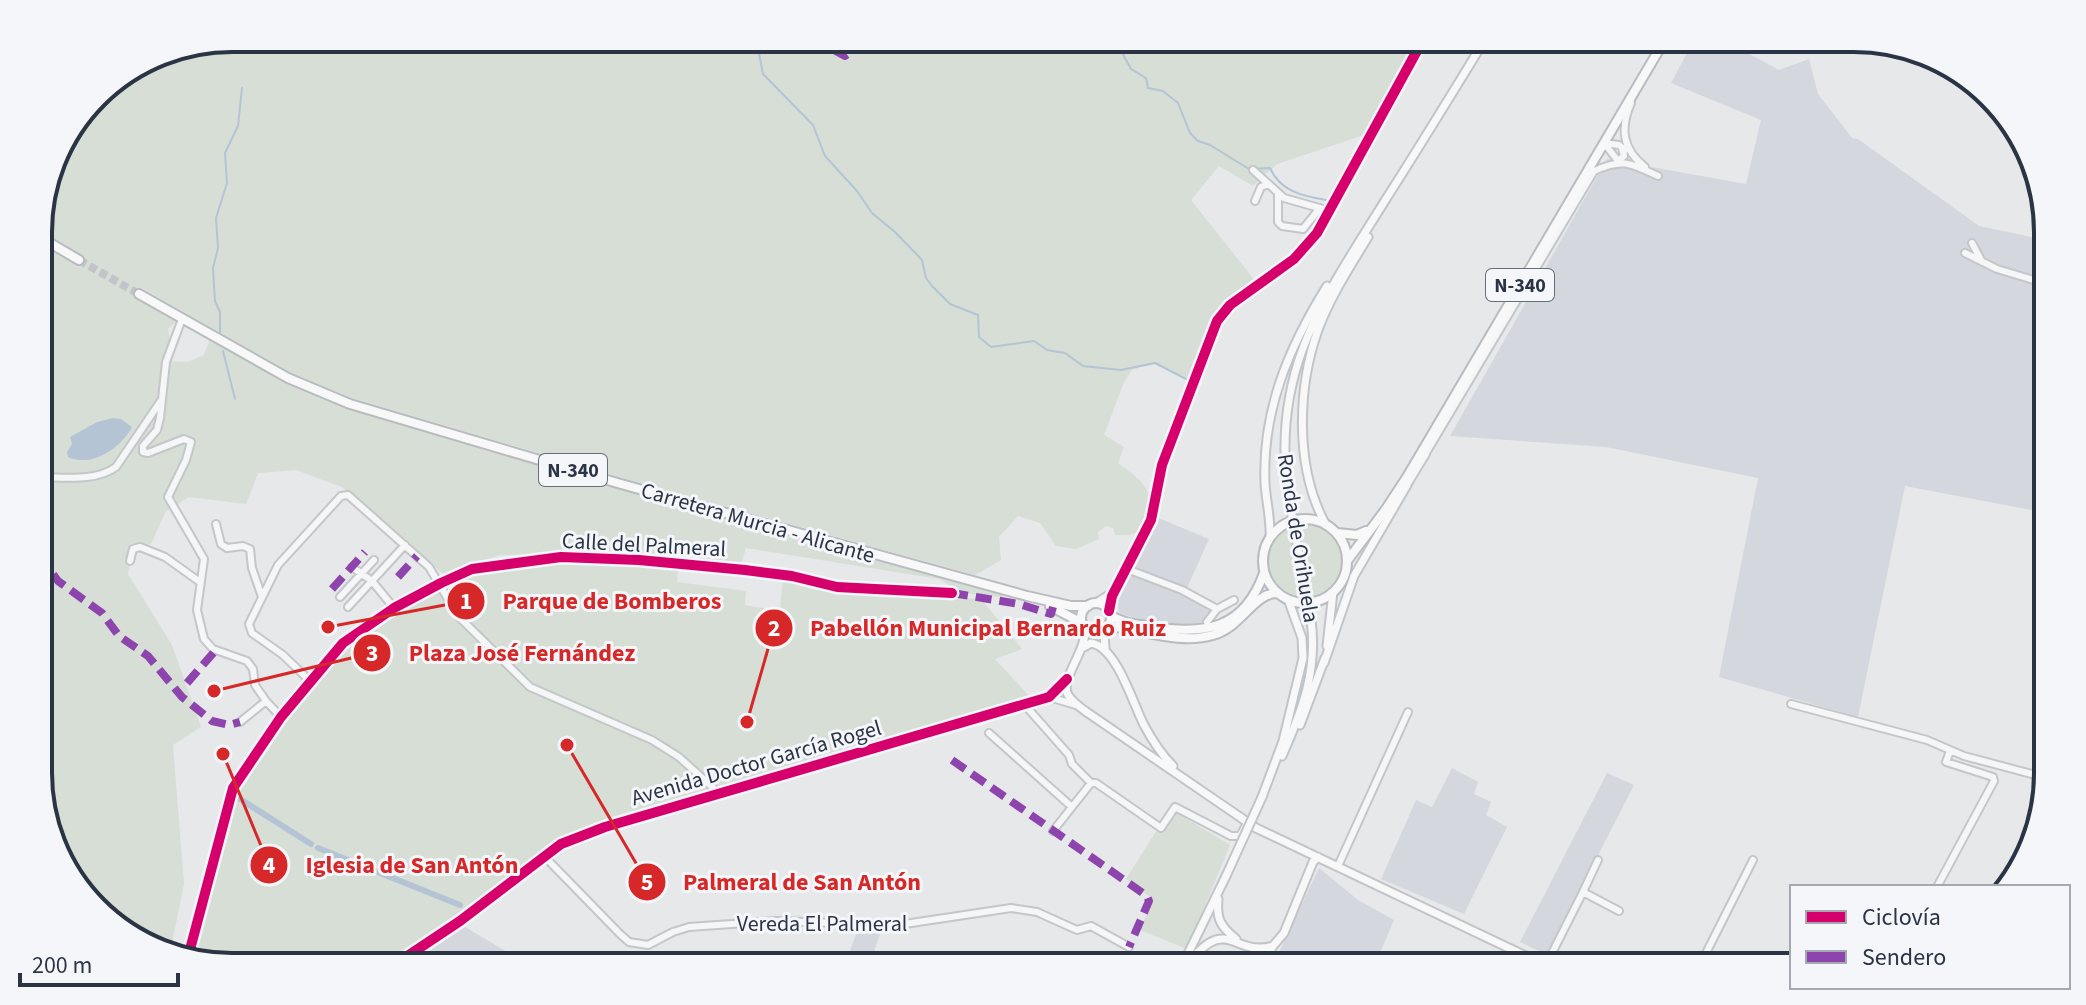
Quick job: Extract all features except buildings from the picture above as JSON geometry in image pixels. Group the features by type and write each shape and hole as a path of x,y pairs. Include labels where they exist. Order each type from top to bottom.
{"highway":[{"name":"N-340","path":"1333,592 1344,578 1347,561 1407,481 1658,52"},
{"path":"52,244 79,260"},
{"name":"Carretera Murcia - Alicante","path":"139,294 288,378 350,404 621,484 1027,596 1071,606 1092,604"},
{"path":"1270,538 1286,524 1306,519 1326,525 1336,533 1344,546 1347,561"},
{"path":"1336,533 1357,535 1370,529"},
{"name":"N-340","path":"1092,604 1103,605 1125,622 1164,629 1210,629 1236,614 1257,588 1265,572 1263,558 1270,538"},
{"path":"1265,572 1278,593 1297,602 1316,602 1333,592"},
{"name":"N-340","path":"1084,626 1094,633 1106,628 1173,637 1210,636 1239,621 1263,595 1278,593"},
{"name":"Carretera Murcia - Alicante","path":"1027,596 1063,611 1084,626"},
{"path":"1084,626 1082,615 1092,604"},
{"path":"1106,628 1110,613"}],"main road":[{"name":"Ronda de Orihuela","path":"1190,953 1282,754 1308,691 1314,658 1311,620 1284,455 1291,381 1301,350 1326,297 1477,52"},
{"path":"1326,525 1313,492 1304,445 1304,400 1309,368 1318,331 1336,291 1409,170 1414,155"},
{"path":"1270,538 1265,453 1272,405 1281,374 1311,311 1365,226 1376,216"},
{"path":"1282,754 1305,714 1354,576 1407,481"},
{"path":"1324,663 1333,592"},
{"path":"1262,797 1283,741 1303,658 1302,638 1288,599"},
{"name":"Avenida Doctor García Rogel","path":"1079,705 1066,691 1067,679 1084,647 1084,626"},
{"path":"1105,649 1106,628"},
{"path":"1084,647 1091,643 1105,649 1118,669 1144,726 1183,776"},
{"path":"1079,705 1247,823 1521,953"},
{"path":"1129,739 1142,737 1144,726"},
{"path":"1299,849 1310,862 1309,877"},
{"path":"1197,953 1207,943 1227,939 1260,949 1273,946 1284,933 1316,868 1318,857"},
{"path":"1309,877 1321,866 1334,864"},
{"path":"1219,892 1217,911 1220,925 1241,942"}],"street":[{"path":"1110,613 1116,589 1151,520 1162,465 1217,321 1230,305 1294,259 1317,233 1416,52"},
{"path":"1631,155 1625,141 1624,126 1642,78"},
{"path":"1604,143 1622,148 1658,176 1618,161 1604,143"},
{"path":"1422,455 1594,171 1618,161 1624,156 1622,148"},
{"path":"1253,170 1289,200 1330,211"},
{"path":"1255,201 1261,187 1268,184"},
{"path":"1278,193 1278,222 1282,226 1303,229 1320,208"},
{"path":"1972,243 1987,265"},
{"path":"1965,253 1987,265 2034,280"},
{"path":"182,319 166,362 157,430 143,446 143,452 148,453 184,439 191,442 168,500 201,552 204,566 197,610 204,639 213,649 247,661 253,669 255,685 281,717"},
{"path":"52,476 107,474 116,467 162,398"},
{"name":"Avenida Doctor García Rogel","path":"262,597 284,557 343,495 348,495 429,567 458,616 530,687 652,740 679,757 720,794"},
{"path":"216,524 221,544 227,548 243,546 250,549 252,568 262,597 249,624 252,633 283,655 310,681"},
{"path":"348,607 405,545"},
{"path":"130,561 133,549 140,547 165,557 200,582"},
{"name":"Calle del Palmeral","path":"190,948 233,788 281,717 343,643 394,608 441,583 472,569 561,557 639,560 745,570 792,576 837,587 952,593"},
{"path":"340,597 374,560"},
{"path":"352,567 372,581 394,608"},
{"path":"1127,569 1182,590 1217,609"},
{"path":"1092,604 1116,589"},
{"path":"1207,622 1217,609 1234,600"},
{"name":"Avenida Doctor García Rogel","path":"412,953 460,921 561,844 605,827 1049,697 1067,679"},
{"path":"1049,697 1079,705"},
{"path":"240,722 266,701"},
{"path":"1024,704 1091,783 1096,783 1161,828 1175,807 1231,836 1240,836 1247,823"},
{"path":"1791,704 1927,740 1950,751 2034,774"},
{"path":"1334,864 1408,712"},
{"path":"989,733 1072,807"},
{"path":"1938,885 1994,781 1985,773 1946,762 1950,751"},
{"path":"1053,831 1091,783"},
{"name":"Vereda El Palmeral","path":"544,856 620,934 638,945 648,945 681,929 729,923 776,921 898,925 981,910 1011,908 1037,912 1077,930 1091,926 1129,947"},
{"path":"1554,953 1598,860"},
{"path":"1706,953 1753,860"},
{"path":"1583,892 1619,911"},
{"path":"1270,953 1273,946"},
{"path":"1260,949 1262,953"}],"shaded area":[{"path":"232,52 1410,52 1364,135 1277,164 1253,186 1219,166 1191,200 1256,282 1224,301 1189,379 1155,363 1132,370 1124,382 1104,435 1124,447 1118,463 1137,478 1147,491 1149,507 1141,530 1130,535 1115,535 1113,528 1106,526 1098,532 1099,539 1076,549 1056,546 1040,523 1018,516 999,537 1001,560 975,575 623,478 352,398 291,373 142,288 136,299 176,321 168,329 170,339 165,361 188,362 204,355 210,339 286,382 363,411 1004,594 1003,597 961,593 939,579 746,548 740,567 598,552 500,555 443,574 342,487 296,470 258,473 246,504 189,497 166,511 151,544 134,546 128,574 172,645 201,727 173,745 184,884 172,942 142,929 123,916 89,882 66,842 54,796 52,251 76,265 82,255 52,237 58,186 76,142 97,113 123,89 163,66 197,55"},
{"path":"1688,52 1746,52 1779,70 1809,59 1818,94 1852,138 1858,139 1979,226 2034,237 2034,511 1905,486 1858,717 1719,677 1758,478 1606,447 1450,436 1607,159 1746,184 1761,120 1671,83"},
{"path":"1156,517 1209,539 1187,588 1214,608 1201,625 1163,624 1120,614 1118,591"},
{"path":"1298,525 1314,526 1327,532 1341,552 1338,577 1329,589 1315,597 1312,597"},
{"path":"1290,527 1303,598 1280,587 1269,568 1272,545"},
{"path":"562,560 646,562 678,567 677,582 746,591 745,605 780,611 783,578 834,589 981,599 1022,649 995,659 1029,696 606,825 557,843 409,953 220,953 193,949 234,789 295,702 346,645 407,603 471,571"},
{"path":"1452,768 1478,782 1474,794 1491,802 1486,815 1507,827 1464,914 1381,879 1416,800 1432,807"},
{"path":"1607,773 1634,785 1548,953 1520,942"},
{"path":"1175,812 1230,845 1187,949 1140,930 1153,899 1126,879 1157,830 1161,832"},
{"path":"1319,868 1358,900 1394,920 1380,953 1279,953"},
{"path":"465,927 509,953 426,953"},
{"path":"858,929 881,931 874,953 849,953"}],"water":[{"path":"121,419 132,427 113,449 87,460 68,457 67,452 72,444 70,437 97,422"}],"waterway":[{"path":"759,52 763,74 813,125 825,156 857,191 872,213 922,260 926,278 932,286 950,304 978,315 979,337 991,347 1034,341 1047,350 1065,353 1083,366 1121,370 1155,363 1188,380"},
{"path":"1122,52 1131,69 1146,78 1148,88 1163,91 1178,103 1190,133 1198,141 1249,169 1270,168 1274,176 1293,191 1326,200"},
{"path":"220,332 213,268 218,248 216,218 227,183 225,153 238,126 242,88"},
{"path":"223,351 235,399"},
{"path":"240,799 311,844"},
{"path":"318,848 460,905"}],"tunnel":[{"path":"79,260 139,294"}],"marked path":[{"path":"838,52 845,56 851,52"},
{"path":"332,589 365,552"},
{"path":"398,577 417,556"},
{"path":"52,573 58,581 102,613 119,636 148,656 182,697 212,721 229,725 240,722"},
{"path":"952,593 1019,604 1051,614 1053,607"},
{"path":"187,683 216,650"},
{"path":"952,760 1147,896 1149,901 1129,947"}],"cycle path":[{"path":"1109,611 1112,596 1151,520 1162,465 1217,321 1230,305 1294,259 1317,233 1416,52"},
{"path":"190,948 233,788 281,717 343,643 394,608 441,583 472,569 561,557 639,560 745,570 792,576 837,587 952,593"},
{"path":"412,953 460,921 561,844 605,827 1049,697 1067,679"}],"place":[{"name":"Parque de Bomberos","path":"328,627"},
{"name":"Plaza José Fernández","path":"214,691"},
{"name":"Pabellón Municipal Bernardo Ruiz","path":"747,722"},
{"name":"Palmeral de San Antón","path":"567,745"},
{"name":"Iglesia de San Antón","path":"223,754"}]}
